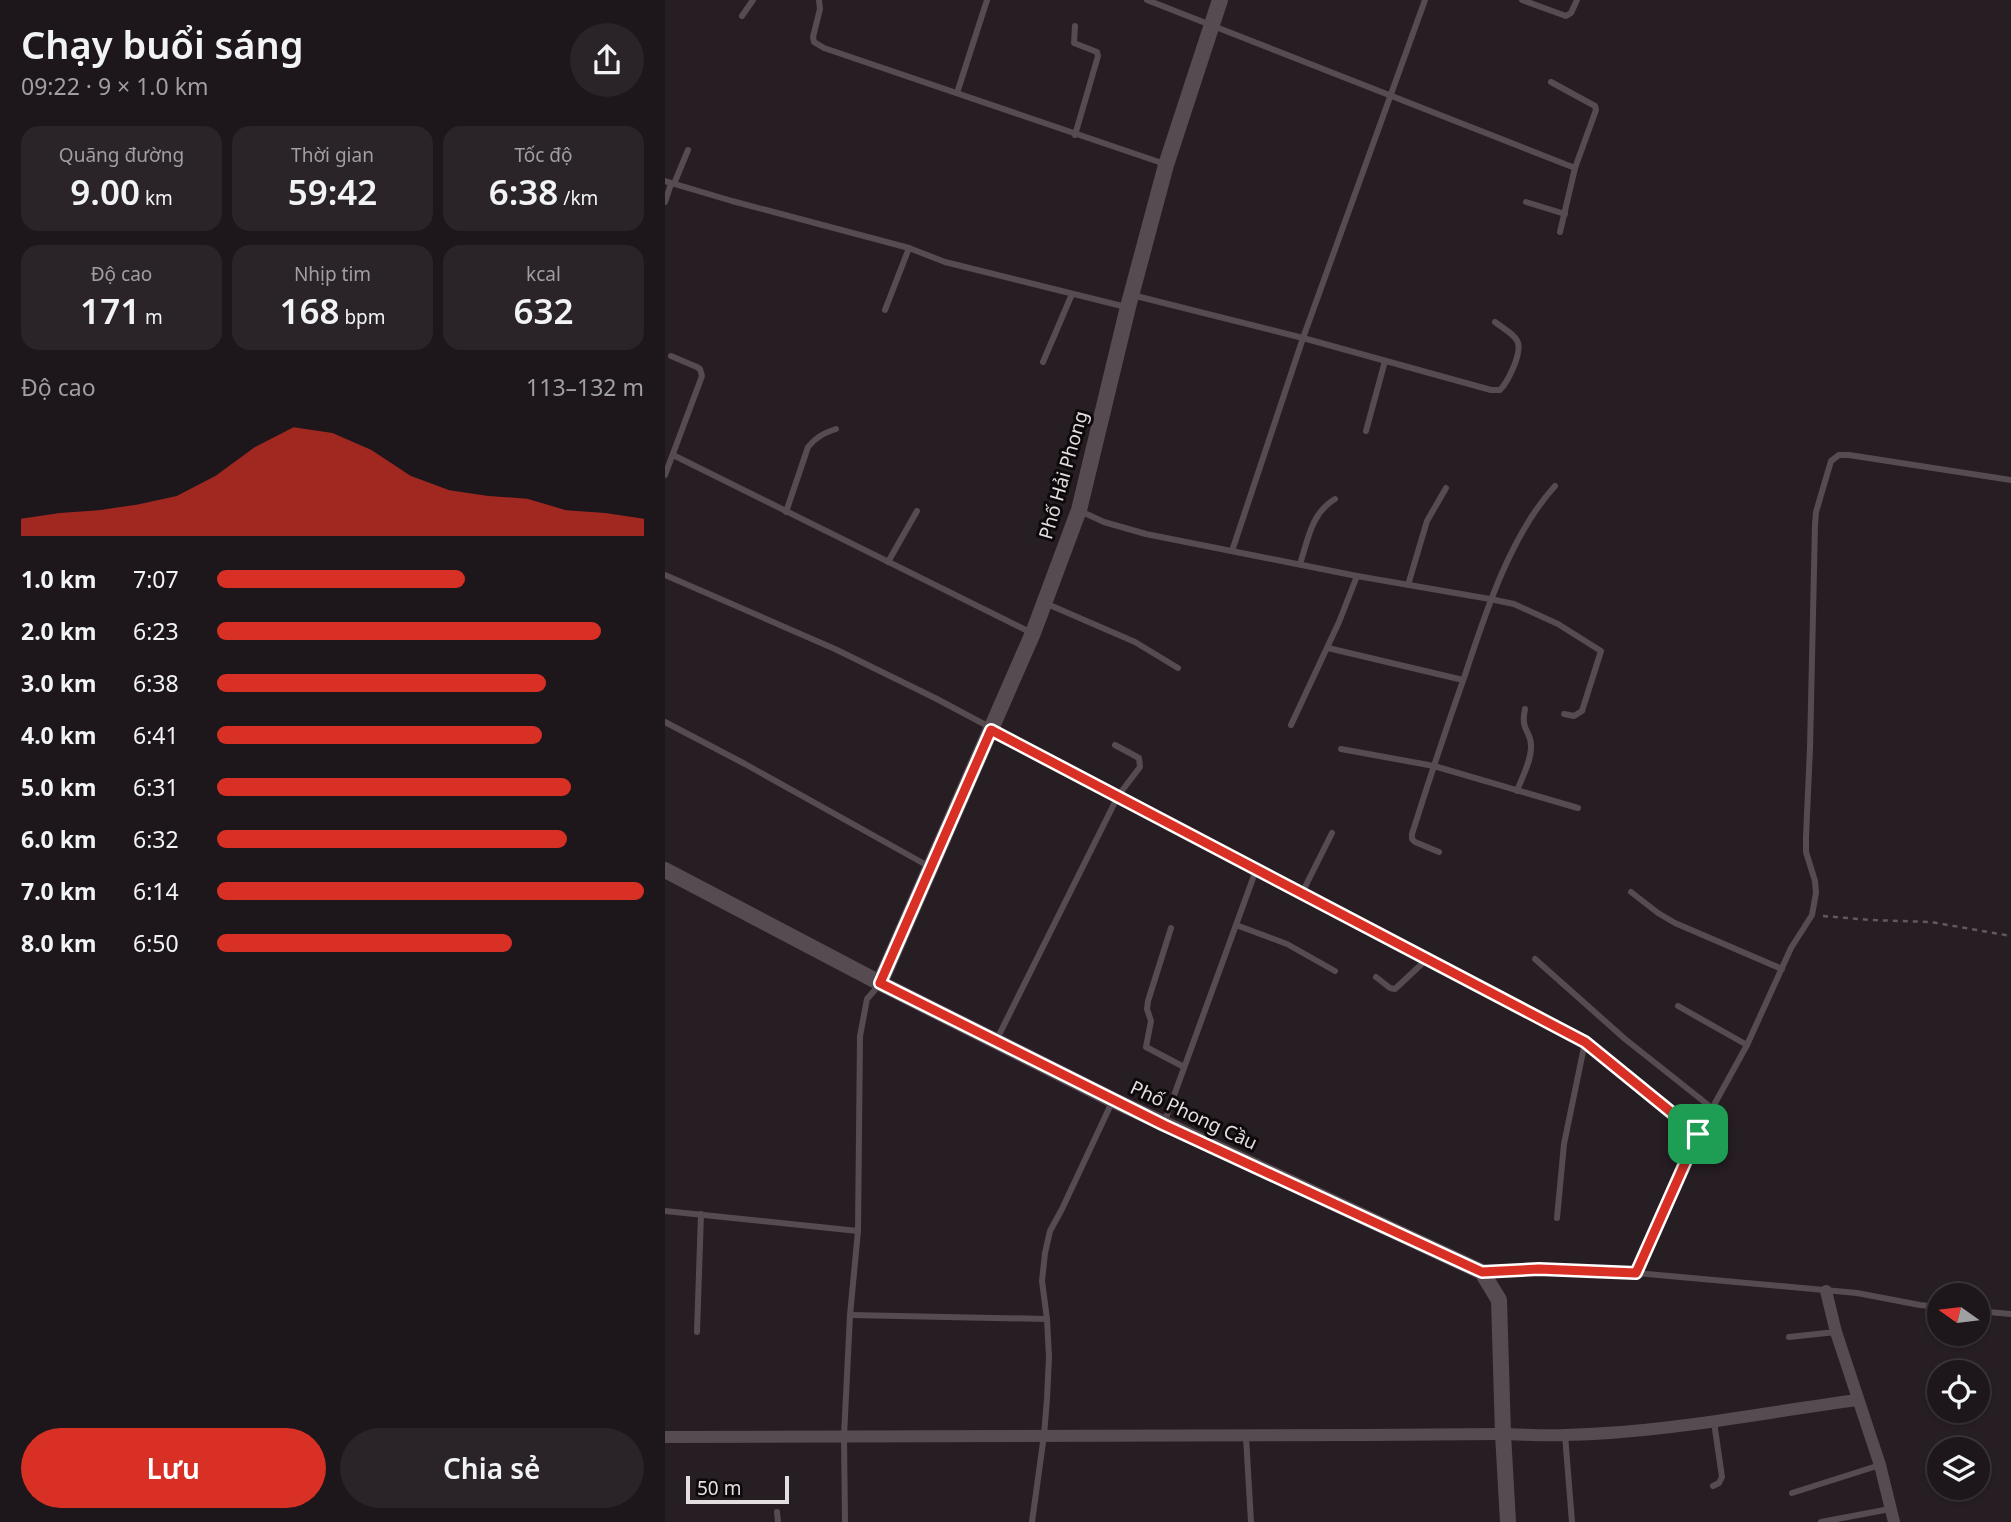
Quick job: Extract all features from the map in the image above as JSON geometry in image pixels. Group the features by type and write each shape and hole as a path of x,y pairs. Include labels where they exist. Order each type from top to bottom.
{"street":[{"name":"Phố Hải Phong","path":"880,983 1033,633 1077,514 1166,165 1220,0"},
{"name":"Phố Phong Cầu","path":"665,870 880,983 1113,1100 1482,1272"},
{"path":"1482,1272 1499,1300 1508,1522"},
{"path":"1826,1291 1857,1400 1880,1465 1892,1516"},
{"path":"665,1437 1565,1435 1647,1430 1714,1422 1857,1400"}],"lane":[{"path":"743,16 753,0"},
{"path":"820,0 813,32 814,42 824,48 1166,165"},
{"path":"957,93 987,0"},
{"path":"1147,0 1575,168"},
{"path":"1232,551 1303,338 1425,0"},
{"path":"1523,0 1566,16 1571,13 1577,0"},
{"path":"1075,26 1074,43 1097,52 1098,56 1075,135"},
{"path":"1551,82 1595,106 1596,110 1575,168 1560,232"},
{"path":"665,202 670,183 688,150"},
{"path":"670,183 909,248 945,262 1072,294 1130,301 1303,338 1491,390 1500,390 1520,351 1515,337 1495,322"},
{"path":"1526,202 1565,214"},
{"path":"885,310 909,248"},
{"path":"1043,362 1072,294"},
{"path":"665,475 702,376 697,367 671,356"},
{"path":"1366,432 1385,361"},
{"path":"786,512 808,447 814,439 836,429"},
{"path":"673,455 1033,633"},
{"path":"1636,1273 1700,1131 1748,1045 1791,948 1812,915 1816,894 1815,881 1806,852 1805,837 1810,748 1815,525 1816,512 1831,461 1839,455 1849,455 2011,480"},
{"path":"1439,852 1412,839 1434,765 1490,598 1524,530 1555,486"},
{"path":"1408,585 1427,521 1446,488"},
{"path":"1300,565 1317,513 1325,504 1335,499"},
{"path":"888,562 917,511"},
{"path":"1077,514 1146,534 1514,604 1558,624 1601,651 1582,712 1574,716 1564,714"},
{"path":"665,575 835,649 935,698 1585,1042 1700,1131"},
{"path":"1291,725 1328,648 1357,576"},
{"path":"1044,602 1135,642 1178,668"},
{"path":"1328,648 1463,680"},
{"path":"1517,791 1532,745 1523,721 1525,709"},
{"path":"665,722 930,867"},
{"path":"996,1041 1118,796 1140,767 1139,758 1115,745"},
{"path":"1341,749 1434,765 1578,808"},
{"path":"1302,893 1332,833"},
{"path":"1164,1125 1256,870"},
{"path":"1631,892 1675,923 1782,969"},
{"path":"1236,925 1287,944 1335,971"},
{"path":"1171,928 1147,1001 1151,1021 1146,1047 1184,1067"},
{"path":"1535,959 1711,1112"},
{"path":"1376,977 1389,988 1395,989 1426,960"},
{"path":"845,1522 844,1436 850,1315 858,1231 860,1036 867,999 880,983"},
{"path":"1678,1006 1748,1045"},
{"path":"1557,1217 1564,1144 1585,1042"},
{"path":"1032,1522 1044,1435 1049,1357 1042,1282 1050,1231 1113,1100"},
{"path":"665,1211 858,1231"},
{"path":"697,1332 701,1214"},
{"path":"1482,1272 1539,1269 1636,1273 1857,1293 1927,1306"},
{"path":"1990,1312 2011,1314"},
{"path":"850,1315 1047,1319"},
{"path":"1789,1337 1836,1332"},
{"path":"1713,1486 1719,1483 1722,1477 1714,1422"},
{"path":"1565,1435 1572,1522"},
{"path":"1246,1437 1251,1522"},
{"path":"1792,1493 1880,1465"},
{"path":"777,1512 778,1522"},
{"path":"1821,1522 1892,1516"}],"path":[{"path":"1812,915 1931,922 2011,936"}],"route":[{"path":"991,730 1585,1042 1698,1134 1636,1273 1539,1269 1482,1272 1164,1125 880,983 991,730"}]}
